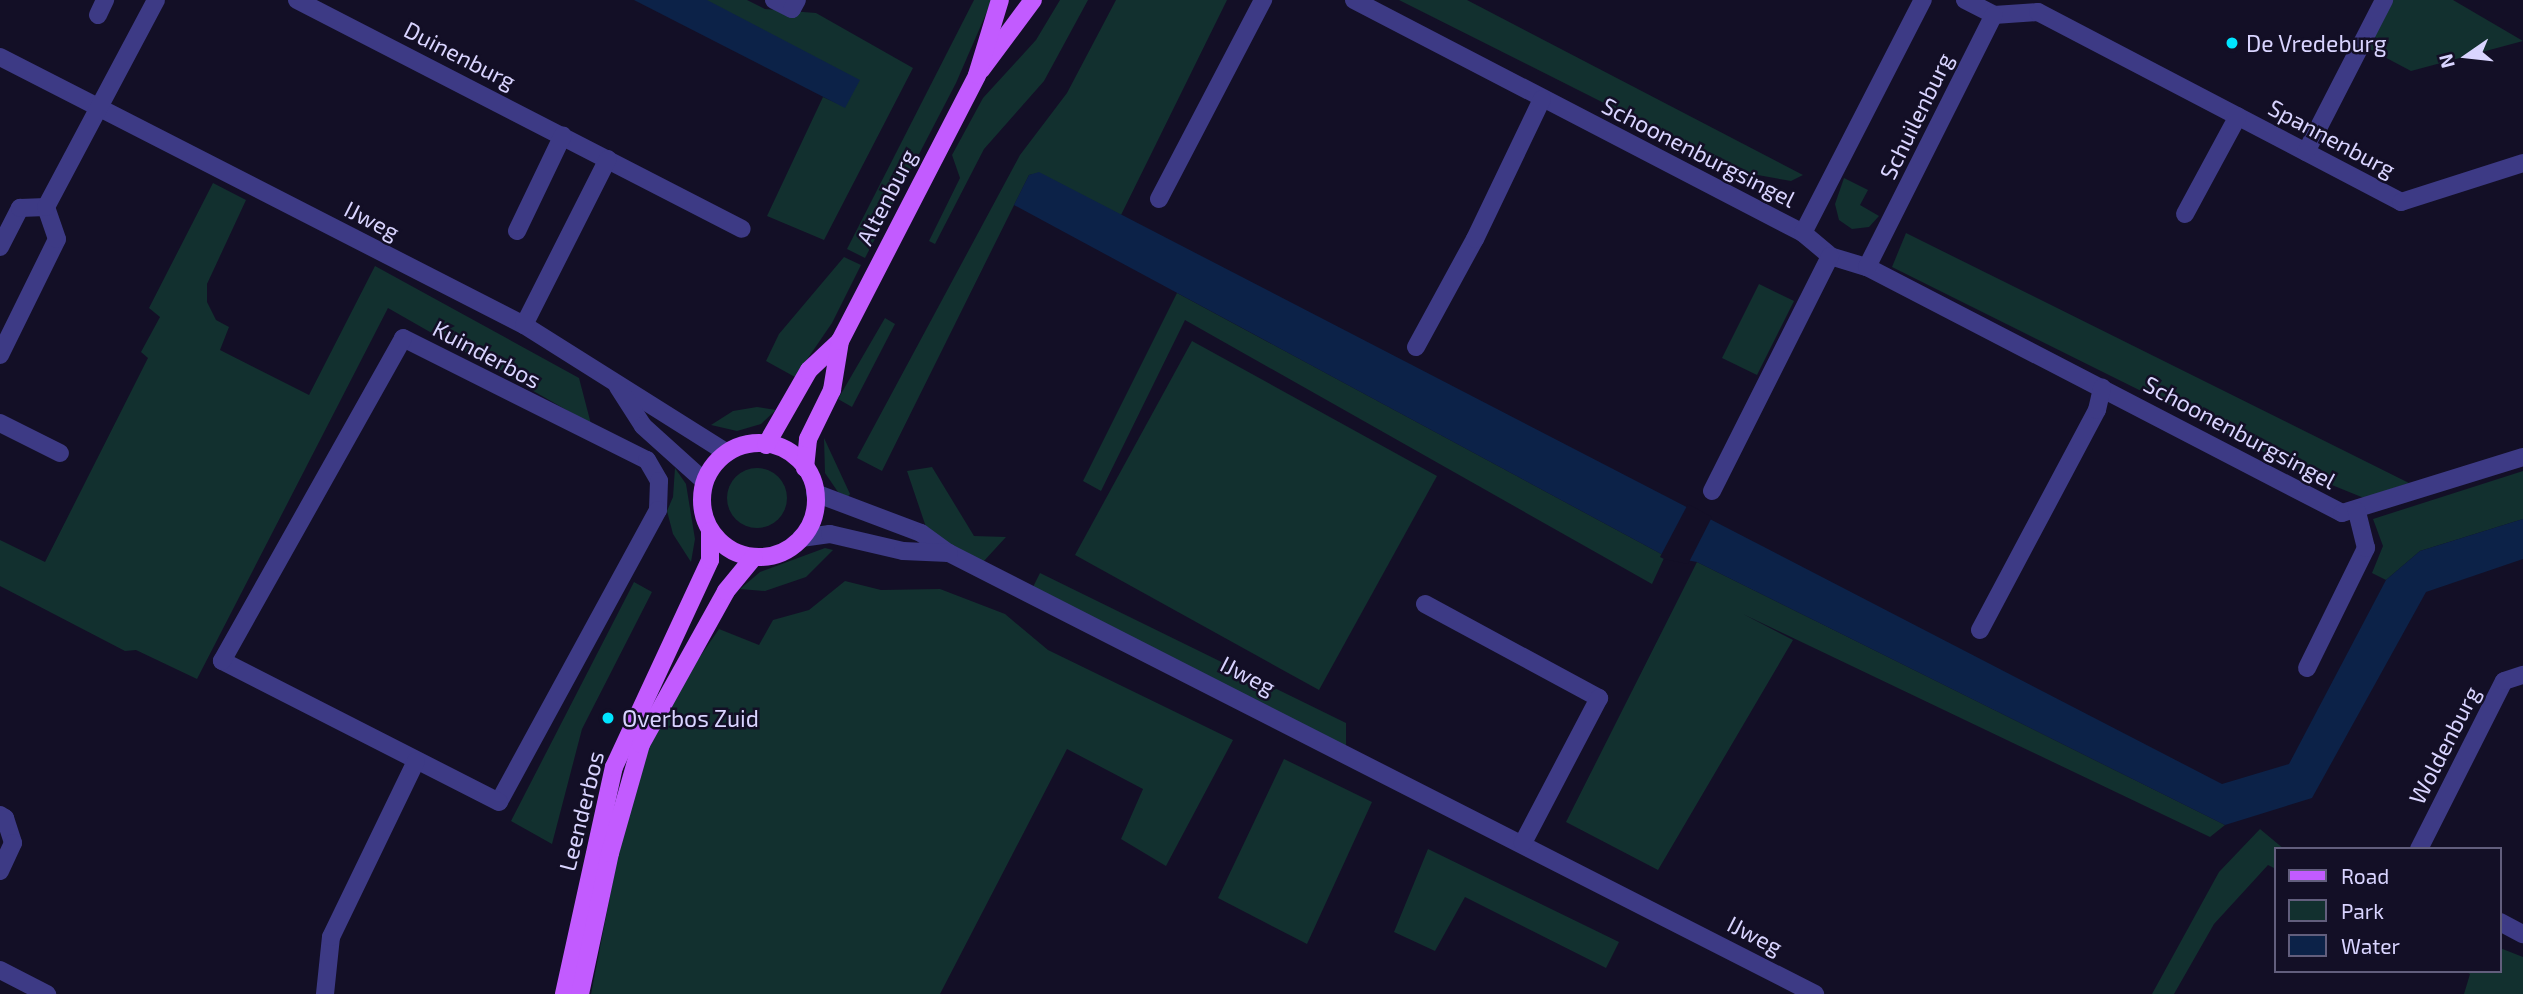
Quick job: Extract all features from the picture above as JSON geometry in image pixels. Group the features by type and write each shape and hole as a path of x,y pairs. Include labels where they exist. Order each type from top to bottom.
{"main road":[{"name":"Altenburg","path":"805,468 808,439 832,390 840,341 976,75 1000,0"},
{"name":"Altenburg","path":"976,75 1032,0"},
{"name":"Altenburg","path":"766,444 809,370 840,341"},
{"path":"766,444 793,453 805,468 816,493 810,527 802,538 771,555 754,557 724,545 710,531 703,511 704,481 727,453 746,445 766,444"},
{"name":"Leenderbos","path":"564,994 614,768 710,560 710,531"},
{"name":"Leenderbos","path":"580,994 610,853 641,744 726,591 754,557"}],"street":[{"path":"0,355 57,239 46,207 97,106 156,0"},
{"name":"Duinenburg","path":"298,0 742,229"},
{"path":"774,0 794,5"},
{"path":"1159,199 1263,0"},
{"name":"Schoonenburgsingel","path":"1354,0 1802,233 1830,256 1867,267 2335,510 2357,511 2523,457"},
{"name":"Schuilenburg","path":"1802,233 1923,0"},
{"path":"1965,0 1994,15"},
{"path":"2306,152 2384,0"},
{"name":"Spannenburg","path":"1994,15 2038,12 2401,201 2523,163"},
{"name":"Schuilenburg","path":"1867,267 1994,15"},
{"name":"IJweg","path":"0,57 524,325 618,387 661,408 727,453"},
{"path":"1416,347 1475,239 1542,99"},
{"name":"Spannenburg","path":"2185,214 2238,116"},
{"path":"517,231 563,135"},
{"path":"524,325 608,159"},
{"path":"0,247 20,208 46,207"},
{"path":"1712,491 1830,256"},
{"name":"Kuinderbos","path":"404,338 646,460 659,481 658,510 499,802 416,761 222,661 404,338"},
{"name":"IJweg","path":"618,387 643,426 704,481"},
{"path":"1980,630 2097,410 2102,388"},
{"path":"0,423 60,453"},
{"name":"IJweg","path":"816,493 921,533 949,553 1815,994"},
{"name":"Schoonenburgsingel","path":"2307,668 2366,548 2357,511"},
{"name":"IJweg","path":"802,538 830,534 903,551 949,553"},
{"path":"1425,604 1599,698 1523,843"},
{"name":"Woldenburg","path":"2420,847 2504,681 2523,675"},
{"path":"325,994 331,937 416,761"},
{"path":"0,815 5,818 13,843 0,871"},
{"path":"2502,923 2523,934"},
{"path":"0,971 47,994"}],"green space":[{"path":"703,0 747,0 765,9 816,13 913,68 824,240 767,216 823,97 845,107"},
{"path":"974,0 992,0 956,83 865,258 847,249"},
{"path":"1060,0 1088,0 1044,81 984,149 935,244 929,241 960,178 952,155 983,98 1036,40"},
{"path":"1116,0 1227,0 1121,215 1039,173 1029,175 882,471 857,458 1020,155 1067,93"},
{"path":"1399,0 1467,0 1803,175 1791,181 1741,172"},
{"path":"2384,0 2453,0 2523,41 2411,71 2360,44"},
{"path":"1844,178 1868,190 1860,205 1879,216 1869,227 1852,229 1839,220 1835,204"},
{"path":"213,183 246,200 207,284 207,302 216,320 229,327 220,350 309,395 375,266 579,378 591,424 388,308 197,679 136,650 125,651 0,586 0,540 45,562 148,358 141,352 160,317 149,308"},
{"path":"1906,233 2409,483 2364,498 2322,481 1892,267"},
{"path":"844,257 861,265 832,323 795,377 766,361 779,334"},
{"path":"1759,284 1794,301 1757,375 1722,358"},
{"path":"1177,293 1665,556 1652,584 1185,320 1101,491 1083,481"},
{"path":"885,318 895,324 852,407 838,399"},
{"path":"1192,341 1437,476 1319,690 1075,555"},
{"path":"757,407 776,410 761,424 737,431 711,425 733,411"},
{"path":"824,438 850,494 848,497 838,492 825,473"},
{"path":"932,467 974,536 1006,537 983,562 928,533 907,471"},
{"path":"675,468 686,484 695,539 691,562 673,534 667,511 673,497"},
{"path":"757,468 769,470 782,481 787,498 785,510 774,523 757,528 745,526 732,515 727,498 729,486 740,473"},
{"path":"2523,471 2523,519 2420,551 2386,580 2372,573 2383,546 2373,519"},
{"path":"825,548 833,550 806,577 765,591 740,589 760,572"},
{"path":"1697,562 2225,825 2210,837 1743,614 1793,640 1658,870 1566,822"},
{"path":"1040,573 1346,723 1346,750 1032,589"},
{"path":"845,581 881,590 940,589 1005,614 1048,650 1233,740 1166,866 1121,839 1143,789 1067,749 940,994 591,994 625,818 648,749 679,687 719,629 759,645 773,620 809,610"},
{"path":"634,582 652,592 582,729 552,844 511,821"},
{"path":"1284,759 1372,802 1307,944 1218,898"},
{"path":"2260,829 2282,847 2274,847 2274,868 2268,865 2214,924 2174,994 2152,994 2219,872"},
{"path":"1428,849 1619,942 1606,968 1465,897 1435,951 1394,932"},
{"path":"2502,949 2523,957 2523,994 2464,994 2470,974 2502,973"}],"water":[{"path":"634,0 707,0 860,80 845,108"},
{"path":"1039,172 2222,784 2289,764 2386,580 2420,551 2523,519 2523,559 2426,592 2312,798 2225,825 1697,562 1665,556 1014,205 1029,175"}],"pier":[{"path":"1688,504 1712,517 1688,564 1664,559 1660,557"}],"place":[{"name":"De Vredeburg","path":"2232,43"},
{"name":"Overbos Zuid","path":"608,718"}]}
